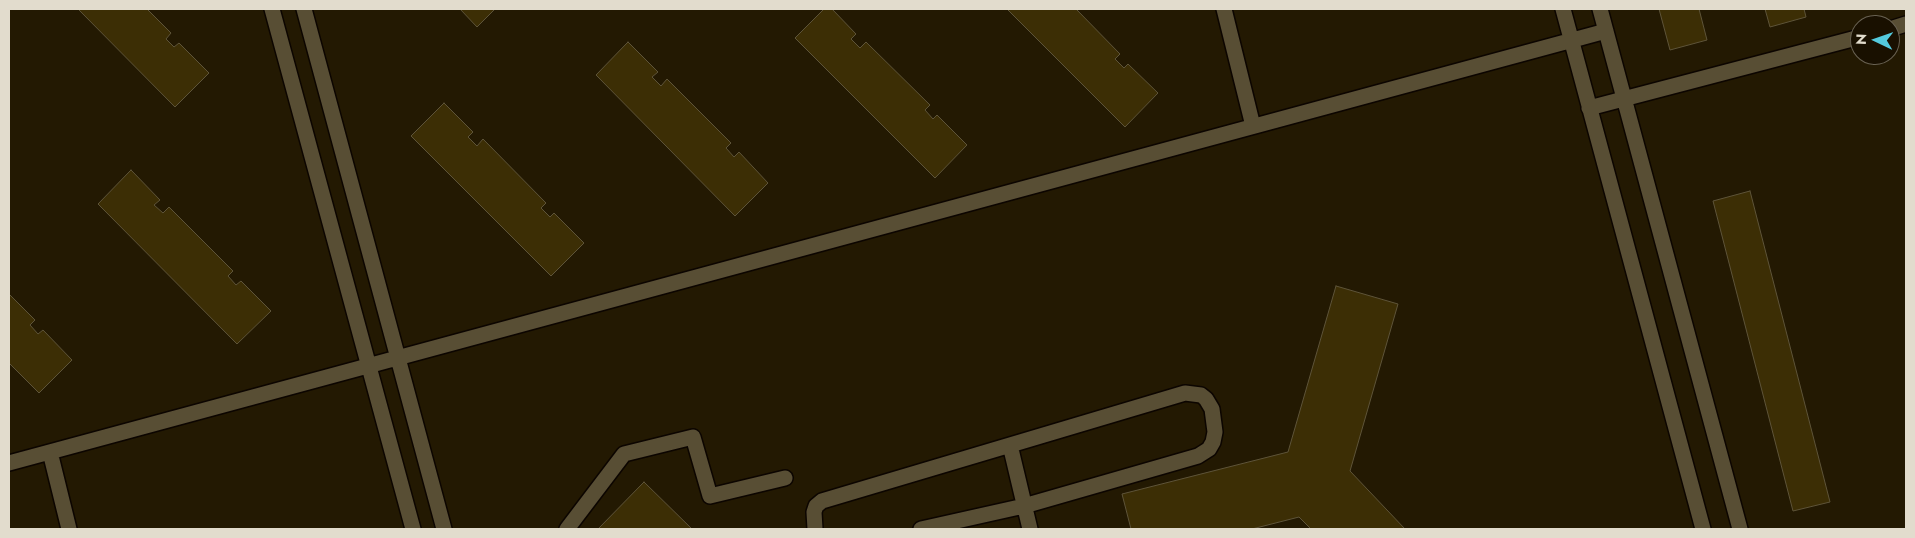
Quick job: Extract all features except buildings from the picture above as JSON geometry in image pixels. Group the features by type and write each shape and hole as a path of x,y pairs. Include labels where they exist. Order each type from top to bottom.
{"street":[{"path":"272,9 413,529"},
{"path":"304,9 444,529"},
{"path":"1224,9 1253,126"},
{"path":"1563,9 1703,529"},
{"path":"1600,9 1740,529"},
{"path":"9,463 1606,31"},
{"path":"1589,108 1850,39"},
{"path":"815,529 814,512 816,506 822,500 1185,393 1195,393 1206,398 1213,415 1215,432 1213,442 1203,454 1024,506 921,529"},
{"path":"567,529 624,454 693,437 710,496 785,478"},
{"path":"1010,445 1030,529"},
{"path":"50,452 69,529"}]}
